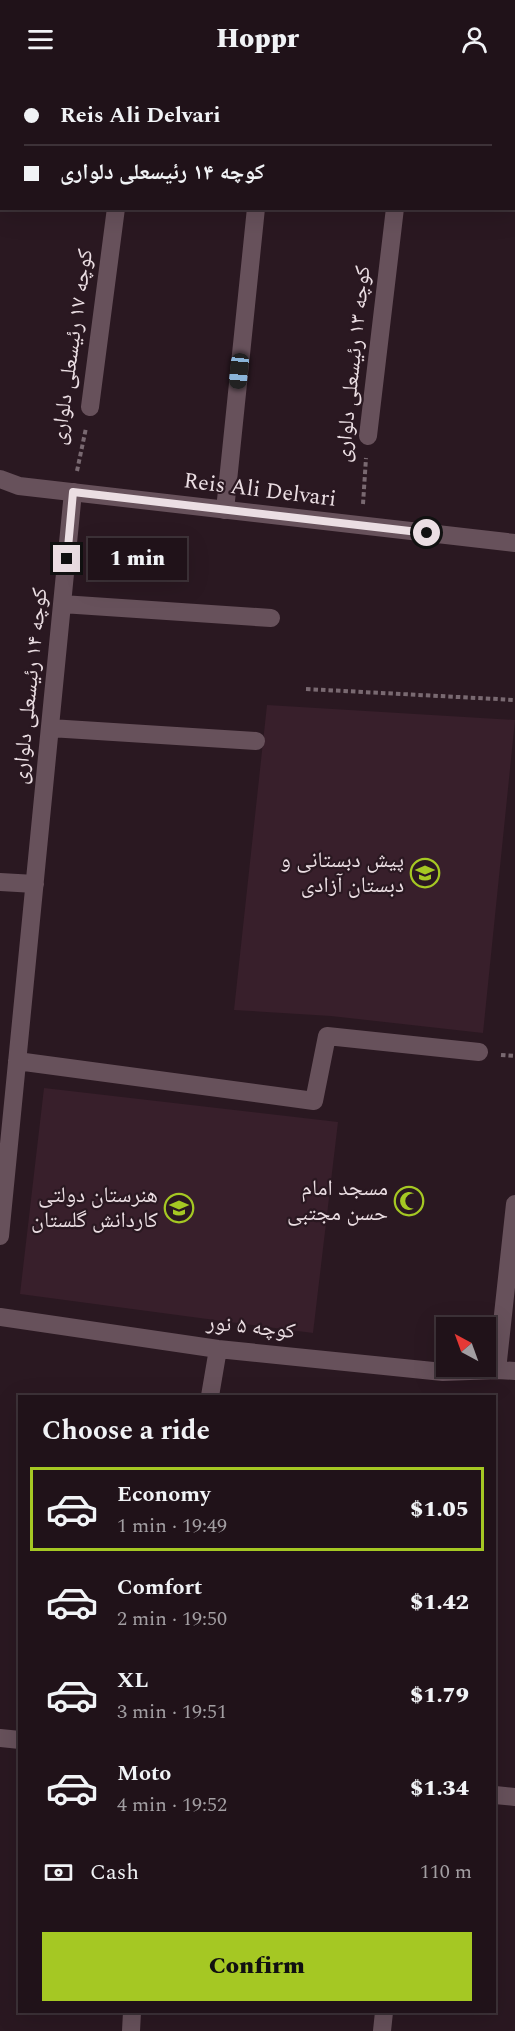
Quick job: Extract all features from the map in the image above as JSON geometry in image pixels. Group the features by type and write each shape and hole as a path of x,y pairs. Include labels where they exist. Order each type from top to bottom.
{"street":[{"name":"کوچه ۱۷ رئیسعلی دلواری","path":"90,407 116,210"},
{"path":"225,510 256,210"},
{"name":"کوچه ۱۳ رئیسعلی دلواری","path":"368,436 395,210"},
{"name":"Reis Ali Delvari","path":"0,479 19,486 515,543"},
{"name":"کوچه ۱۴ رئیسعلی دلواری","path":"0,1236 73,492"},
{"path":"62,604 271,618"},
{"path":"50,728 256,741"},
{"path":"0,882 35,884"},
{"path":"17,1061 315,1101 327,1036 479,1052"},
{"path":"506,1371 515,1204"},
{"name":"کوچه ۵ نور","path":"0,1317 218,1349 443,1372 506,1371"},
{"path":"210,1395 218,1349"},
{"path":"0,1738 18,1740"},
{"path":"496,1794 515,1797"},
{"path":"131,2031 132,2013"},
{"path":"382,2031 384,2013"}],"path":[{"name":"کوچه ۱۷ رئیسعلی دلواری","path":"73,492 90,407"},
{"name":"کوچه ۱۳ رئیسعلی دلواری","path":"361,526 368,436"},
{"path":"306,689 515,700"}],"shaded area":[{"path":"267,705 515,720 483,1033 331,1016 234,1010"},
{"name":"هنرستان دولتی کاردانش گلستان","path":"44,1088 338,1122 313,1333 20,1294"}],"place":[{"name":"پیش دبستانی و دبستان آزادی","path":"425,873"},
{"name":"مسجد امام حسن مجتبی","path":"409,1201"},
{"name":"هنرستان دولتی کاردانش گلستان","path":"179,1208"}],"route":[{"path":"67,559 73,492 427,533"}]}
